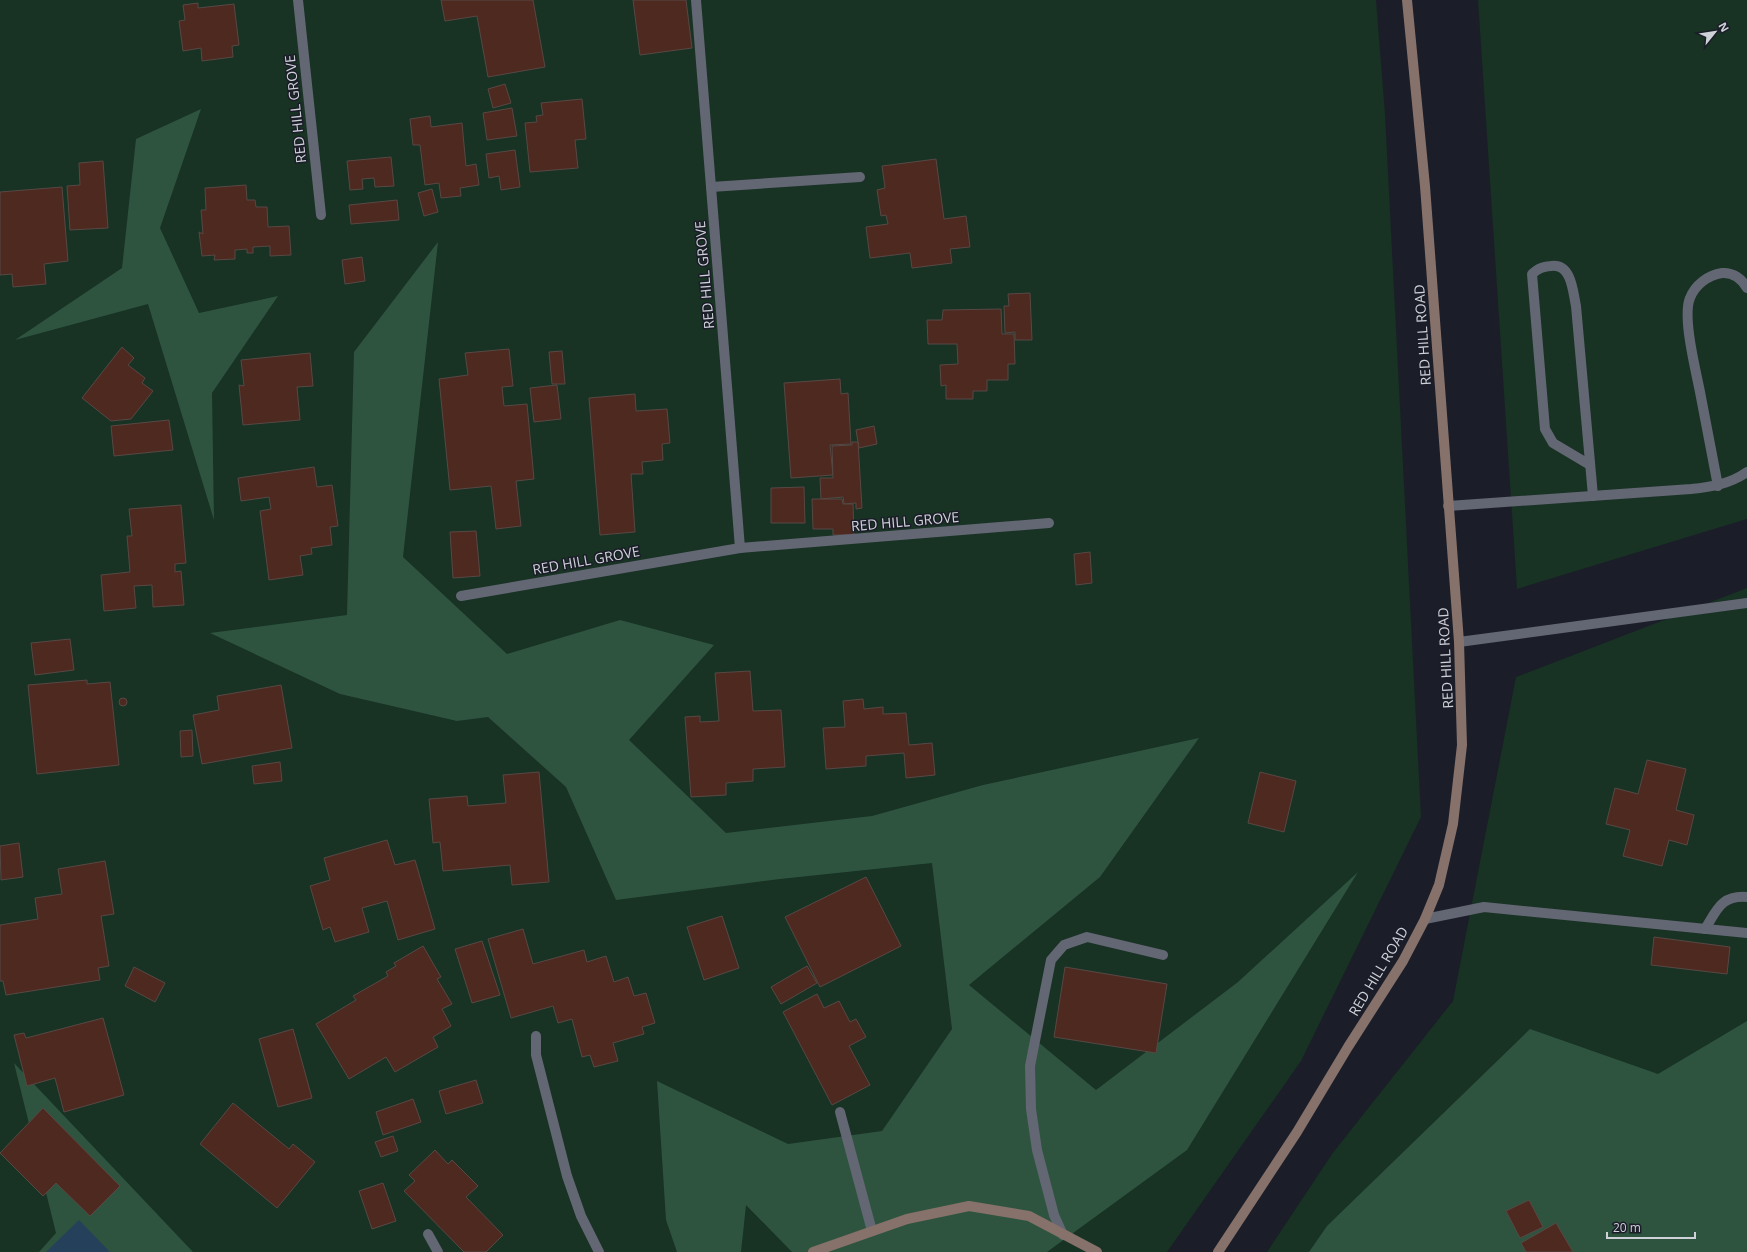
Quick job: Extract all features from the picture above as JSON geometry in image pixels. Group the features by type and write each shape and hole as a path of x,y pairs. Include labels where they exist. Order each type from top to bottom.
{"main road":[{"name":"RED HILL ROAD","path":"1218,1252 1297,1132 1402,961 1425,920 1439,885 1453,824 1462,745 1459,642 1425,186 1407,0"},
{"path":"812,1252 907,1219 969,1206 1028,1216 1097,1252"}],"street":[{"name":"RED HILL GROVE","path":"298,0 321,215"},
{"name":"RED HILL GROVE","path":"696,0 740,548"},
{"path":"711,187 860,177"},
{"path":"1590,465 1553,443 1545,429 1532,274 1539,267 1555,265 1565,270 1570,278 1576,306 1593,496"},
{"path":"1718,486 1691,344 1688,315 1689,299 1703,281 1724,273 1735,275 1747,288"},
{"path":"1448,506 1690,490 1718,486 1738,478 1747,472"},
{"name":"RED HILL GROVE","path":"461,596 740,548 1049,523"},
{"path":"1459,642 1747,603"},
{"path":"1705,929 1722,903 1737,896 1747,897"},
{"path":"1425,920 1484,907 1747,934"},
{"path":"1063,1235 1054,1215 1037,1150 1030,1109 1030,1066 1051,960 1064,945 1087,937 1163,956"},
{"path":"536,1036 536,1055 567,1176 581,1216 599,1252"},
{"path":"840,1112 872,1231"},
{"path":"428,1234 438,1252"}],"green space":[{"path":"0,0 1376,0 1385,114 1421,817 1301,1061 1167,1252 0,1252"},
{"path":"1478,0 1747,0 1747,519 1517,589"},
{"path":"201,109 160,228 199,313 278,296 212,393 214,520 148,304 15,340 122,268 136,139"},
{"path":"438,242 403,557 507,654 620,620 714,645 629,740 726,833 872,816 983,785 1199,738 1100,877 969,985 1096,1090 1238,982 1358,872 1187,1150 1047,1252 792,1252 746,1205 741,1252 677,1252 666,1220 657,1081 788,1144 882,1131 952,1029 932,863 780,879 616,900 566,787 488,717 457,721 340,694 210,633 347,615 354,352"},
{"path":"1747,588 1747,1252 1267,1252 1332,1154 1453,1001 1516,677"},
{"path":"1747,1021 1747,1252 1309,1252 1327,1226 1530,1029 1658,1074"},
{"path":"14,1063 193,1252 39,1252 56,1233"}],"water":[{"path":"79,1220 110,1252 46,1252"}],"building":[{"path":"441,0 533,0 545,67 488,77 477,16 445,21"},
{"path":"633,0 686,0 692,48 640,55"},
{"path":"198,3 198,8 234,4 239,45 232,46 233,57 202,61 201,48 183,51 179,21 185,20 183,5"},
{"path":"505,84 511,103 493,108 488,89"},
{"path":"582,99 586,139 575,140 578,168 530,172 525,123 537,122 536,116 543,115 541,103"},
{"path":"512,108 517,136 487,140 483,113"},
{"path":"430,116 431,127 462,123 466,166 476,164 479,185 460,188 461,196 441,198 439,183 425,185 420,145 413,145 410,119"},
{"path":"515,150 520,187 501,190 499,176 489,178 486,154"},
{"path":"391,157 394,186 375,187 374,178 362,179 363,189 350,190 347,161"},
{"path":"936,159 944,219 966,216 970,247 950,249 952,263 912,268 910,253 870,258 866,227 888,224 886,215 881,216 877,190 885,188 882,166"},
{"path":"103,161 108,228 70,230 67,186 80,185 79,163"},
{"path":"246,185 247,200 255,200 256,207 267,207 268,227 289,226 291,255 270,256 270,246 253,247 253,253 247,253 247,249 235,250 235,259 214,260 215,255 202,256 199,232 203,234 201,210 206,210 205,188"},
{"path":"62,187 68,261 44,264 46,284 13,287 12,274 0,275 0,192"},
{"path":"432,189 438,212 424,216 418,193"},
{"path":"397,200 399,220 351,224 349,205"},
{"path":"362,257 365,281 345,284 342,260"},
{"path":"1030,293 1032,340 1015,340 1015,332 1005,333 1004,306 1009,306 1008,294"},
{"path":"1001,309 1002,334 1014,334 1015,364 1008,364 1008,380 987,380 987,391 973,391 973,399 946,399 946,385 941,386 940,365 958,364 957,344 928,344 927,320 942,320 943,310"},
{"path":"122,347 134,358 128,365 145,378 142,383 153,391 131,419 111,421 82,398"},
{"path":"509,349 513,386 502,387 504,406 527,404 534,479 516,481 521,526 496,529 491,486 450,490 439,379 468,375 465,353"},
{"path":"562,351 565,384 552,384 549,352"},
{"path":"310,353 313,386 297,387 300,420 243,425 239,385 244,386 241,360"},
{"path":"840,379 841,394 848,393 851,444 830,445 833,475 791,478 784,383"},
{"path":"557,385 561,419 534,422 530,388"},
{"path":"635,394 636,411 667,409 670,443 662,444 663,460 642,462 643,474 631,474 635,532 600,535 589,398"},
{"path":"169,420 173,450 114,456 111,426"},
{"path":"874,426 877,444 859,448 856,430"},
{"path":"852,442 858,442 862,508 856,509 856,503 844,504 843,497 821,499 820,478 833,478 832,446 852,445"},
{"path":"314,467 317,487 332,485 338,526 330,527 332,545 311,548 312,554 300,556 303,575 269,580 260,511 271,509 269,497 241,501 238,478"},
{"path":"804,487 805,523 771,523 771,488"},
{"path":"812,499 842,499 843,504 853,504 854,535 833,535 833,529 813,529"},
{"path":"181,505 186,563 175,564 175,572 181,571 184,605 153,607 152,585 134,586 136,608 104,611 101,575 130,572 127,536 132,536 129,509"},
{"path":"476,531 480,576 453,578 450,532"},
{"path":"1090,552 1092,583 1076,585 1074,554"},
{"path":"70,639 74,670 35,675 31,643"},
{"path":"750,671 753,711 781,710 785,767 753,769 753,781 726,783 726,795 691,797 685,717 700,716 700,722 719,721 715,673"},
{"path":"87,680 87,684 110,682 119,765 37,774 28,685"},
{"path":"281,685 292,748 202,764 193,715 219,710 217,696"},
{"path":"121,698 125,698 127,702 125,706 121,706 119,704 119,700"},
{"path":"863,699 864,709 883,707 883,714 906,713 909,745 932,743 935,775 906,778 904,753 866,756 866,766 826,769 823,728 845,727 843,701"},
{"path":"192,730 193,756 181,757 180,731"},
{"path":"1647,760 1686,769 1676,810 1694,815 1687,845 1669,840 1662,866 1623,856 1630,830 1606,824 1615,788 1638,794"},
{"path":"280,762 282,781 254,784 252,766"},
{"path":"539,772 549,882 512,885 510,865 443,871 440,842 433,843 429,799 467,796 468,806 506,803 503,775"},
{"path":"1260,772 1296,781 1284,832 1248,823"},
{"path":"387,840 395,865 415,860 435,929 398,940 387,901 362,908 369,932 335,942 330,927 323,930 310,886 330,880 324,858"},
{"path":"19,843 23,877 1,880 0,846"},
{"path":"105,861 114,914 101,916 109,966 98,968 100,980 6,995 3,981 0,981 0,925 38,919 35,898 62,894 58,869"},
{"path":"866,877 901,946 820,987 785,917"},
{"path":"722,916 739,968 704,980 687,927"},
{"path":"523,929 533,964 584,950 587,962 606,956 614,982 628,977 634,996 646,993 655,1023 642,1027 644,1034 613,1043 618,1061 594,1067 590,1055 582,1057 572,1019 558,1023 553,1006 511,1018 488,939"},
{"path":"1654,937 1730,947 1727,974 1651,965"},
{"path":"482,941 500,995 472,1003 455,949"},
{"path":"423,946 441,977 437,979 452,1004 442,1009 451,1026 433,1037 438,1047 395,1072 386,1057 349,1079 316,1024 356,1000 353,996 388,976 386,972 396,966 394,963"},
{"path":"807,966 817,983 781,1004 771,987"},
{"path":"134,967 165,983 155,1002 125,986"},
{"path":"1065,967 1167,984 1156,1053 1054,1037"},
{"path":"817,994 824,1008 839,1001 850,1022 856,1019 866,1037 849,1046 870,1085 832,1105 783,1012"},
{"path":"103,1018 124,1095 64,1112 55,1078 27,1086 14,1035 24,1033 26,1038"},
{"path":"293,1029 312,1098 278,1107 259,1039"},
{"path":"476,1080 483,1103 446,1114 439,1091"},
{"path":"413,1099 421,1122 383,1135 376,1112"},
{"path":"233,1103 289,1149 293,1144 315,1162 277,1208 200,1144"},
{"path":"43,1108 120,1186 90,1216 56,1183 43,1196 0,1153"},
{"path":"393,1136 398,1151 381,1157 375,1142"},
{"path":"435,1150 448,1164 452,1160 478,1186 466,1197 503,1235 486,1252 464,1252 404,1191 415,1181 409,1175"},
{"path":"383,1183 396,1221 372,1229 359,1191"},
{"path":"1529,1200 1543,1227 1520,1238 1506,1211"},
{"path":"1556,1223 1573,1252 1526,1252 1521,1243"}]}
